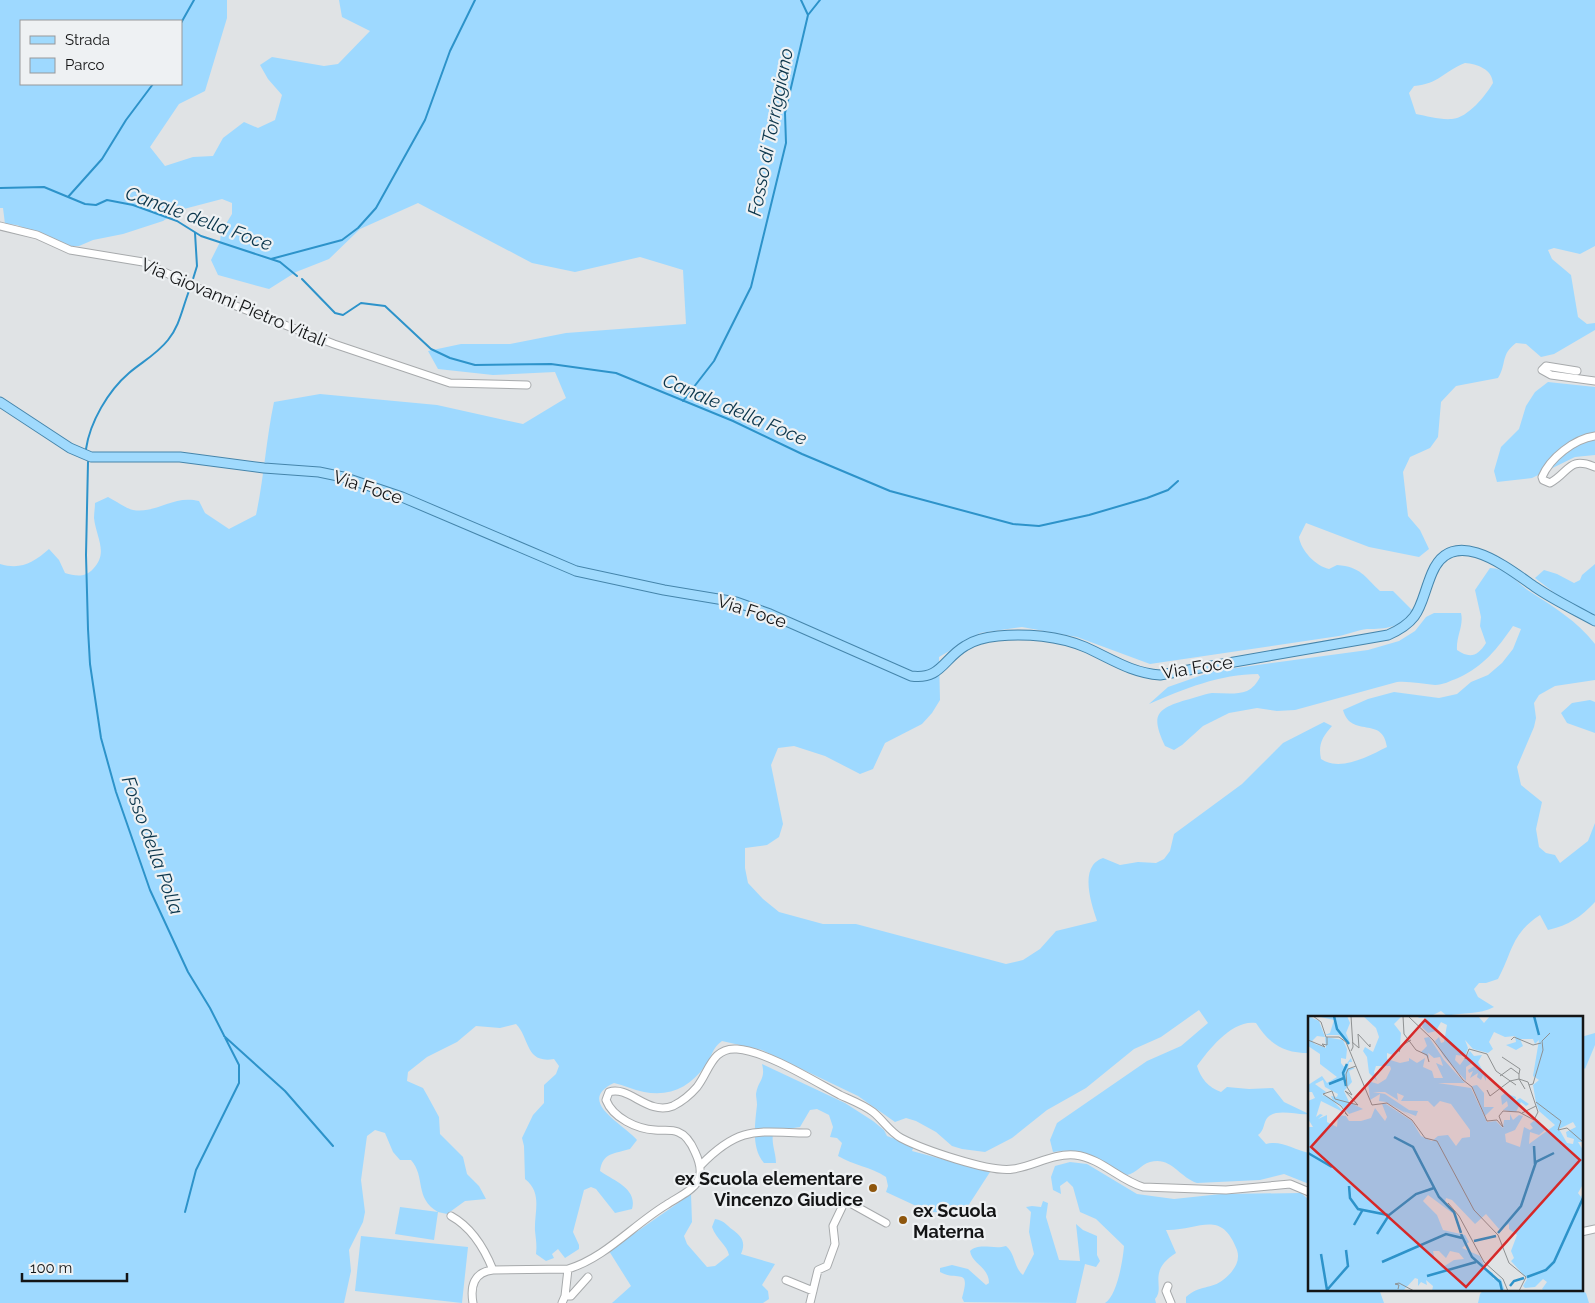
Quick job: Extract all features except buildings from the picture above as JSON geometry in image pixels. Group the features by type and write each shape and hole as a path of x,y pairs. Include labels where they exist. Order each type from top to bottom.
{"main road":[{"name":"Via Foce","path":"0,402 81,454 91,457 180,457 264,468 319,472 343,477 402,497 427,510 531,550 576,571 664,590 736,602 820,635 901,673 922,677 935,674 964,646 998,636 1062,639 1083,646 1131,671 1160,675 1381,637 1401,630 1415,618 1436,566 1450,554 1463,551 1476,552 1495,560 1536,588 1595,622"}],"street":[{"name":"Via Giovanni Pietro Vitali","path":"0,226 37,234 70,250 143,262 236,306 334,344 450,383 527,386"},
{"path":"1576,371 1546,366 1542,370 1551,375 1595,381"},
{"path":"1595,436 1584,438 1568,448 1546,468 1542,477 1543,480 1550,483 1567,468 1578,462 1595,467"},
{"path":"473,1303 473,1282 481,1273 493,1270 568,1269 590,1261 660,1208 693,1188 700,1180 701,1165 693,1147 683,1135 678,1132 646,1129 636,1125 614,1113 606,1100 609,1092 621,1091 650,1106 658,1108 672,1106 696,1089 719,1053 738,1048 767,1058 873,1112 901,1138 987,1167 1002,1170 1014,1169 1057,1156 1075,1155 1090,1159 1132,1184 1143,1187 1226,1190 1290,1184 1308,1192"},
{"path":"701,1165 728,1142 751,1132 807,1133"},
{"path":"810,1303 818,1270 827,1266 834,1250 833,1226 844,1203 850,1203 886,1223"},
{"path":"451,1216 461,1221 487,1253 493,1270"},
{"path":"1582,1232 1595,1230"},
{"path":"564,1300 568,1269"},
{"path":"564,1300 588,1278"},
{"path":"786,1280 813,1290"},
{"path":"1168,1286 1166,1291 1171,1303"}],"green space":[{"path":"0,0 227,0 227,18 205,91 179,104 150,147 165,166 193,157 213,156 223,138 244,122 258,128 275,120 282,95 268,79 260,65 272,57 324,66 338,64 370,31 342,17 339,0 1595,0 1595,246 1580,254 1554,248 1548,250 1552,259 1571,275 1578,317 1587,324 1595,323 1595,330 1554,354 1541,357 1526,344 1516,343 1508,352 1498,378 1456,386 1441,402 1438,437 1430,448 1410,457 1403,472 1408,516 1420,530 1429,549 1419,557 1369,547 1306,523 1299,537 1306,552 1319,565 1329,569 1337,565 1352,568 1362,573 1380,591 1393,591 1412,610 1408,616 1398,624 1387,628 1150,664 1077,637 1022,627 980,633 939,657 940,700 922,724 885,743 873,769 860,774 825,756 794,746 778,748 771,765 783,824 779,837 767,845 745,848 745,868 748,883 779,912 823,924 856,924 1006,964 1023,960 1040,949 1056,931 1097,921 1091,900 1089,878 1093,865 1098,861 1103,858 1120,865 1138,862 1156,863 1164,859 1170,851 1174,834 1242,784 1283,743 1324,722 1332,726 1323,738 1320,749 1321,759 1329,763 1337,764 1354,761 1387,747 1384,737 1380,732 1353,724 1347,719 1343,710 1368,699 1394,692 1439,698 1457,694 1471,682 1488,675 1502,663 1513,649 1521,629 1513,626 1483,662 1467,673 1446,683 1435,685 1397,682 1295,710 1277,711 1257,708 1229,713 1203,726 1174,750 1165,746 1158,727 1157,721 1162,711 1176,703 1206,694 1247,691 1255,685 1260,677 1258,674 1216,680 1175,693 1149,704 1168,687 1214,671 1368,650 1399,641 1415,631 1426,617 1434,613 1461,613 1462,622 1457,650 1466,655 1473,655 1480,651 1486,643 1480,626 1481,617 1475,590 1490,568 1506,573 1565,615 1581,628 1595,644 1595,680 1555,686 1539,695 1534,703 1536,718 1534,727 1517,767 1521,785 1542,802 1536,829 1539,847 1546,853 1555,855 1560,863 1588,841 1595,823 1595,902 1580,916 1562,926 1548,930 1540,915 1523,929 1498,979 1479,983 1474,989 1478,997 1494,1007 1488,1010 1447,1016 1441,1011 1431,1016 1308,1016 1308,1053 1300,1053 1278,1046 1266,1037 1256,1023 1247,1023 1239,1026 1230,1030 1222,1037 1197,1066 1203,1079 1212,1088 1221,1092 1227,1087 1249,1089 1273,1088 1284,1102 1308,1114 1272,1114 1266,1119 1262,1131 1258,1135 1266,1144 1283,1144 1308,1153 1308,1184 1284,1174 1260,1180 1197,1183 1169,1164 1157,1161 1147,1163 1127,1175 1085,1154 1066,1151 1053,1152 1050,1140 1057,1123 1147,1061 1181,1046 1208,1023 1199,1010 1161,1037 1134,1049 1086,1088 1047,1110 1012,1138 985,1152 952,1146 936,1132 916,1121 906,1118 895,1122 858,1096 762,1050 722,1041 693,1080 679,1089 671,1092 653,1093 614,1083 603,1090 599,1097 601,1105 614,1120 637,1140 630,1149 607,1157 601,1165 600,1171 628,1190 633,1202 632,1209 615,1213 596,1189 591,1187 584,1190 573,1232 579,1249 565,1258 558,1249 552,1254 554,1258 546,1261 536,1254 536,1197 531,1184 525,1179 522,1138 533,1115 544,1103 544,1085 556,1074 559,1066 554,1059 545,1060 533,1054 516,1024 500,1028 476,1026 457,1042 427,1057 408,1072 407,1081 423,1088 439,1117 440,1134 463,1157 467,1174 479,1186 486,1199 465,1201 447,1214 438,1212 426,1200 418,1173 411,1160 400,1160 393,1152 385,1133 375,1130 367,1136 361,1180 365,1212 363,1222 349,1250 351,1271 344,1303 0,1303 0,564 21,566 38,558 49,549 59,560 65,573 80,576 87,574 98,563 101,551 94,518 95,503 108,497 130,509 142,511 181,500 199,501 205,513 229,529 256,515 274,402 320,394 437,405 523,424 566,398 555,372 493,375 438,369 428,351 461,344 510,344 566,333 686,324 683,270 640,257 575,272 532,263 418,203 360,229 329,259 296,272 269,289 218,275 211,260 220,242 221,232 232,214 232,203 222,199 180,210 163,221 123,234 93,240 79,246 69,246 17,225 5,224 3,208 0,208","holes":["1465,63 1487,71 1493,83 1476,105 1464,115 1452,119 1416,114 1409,93 1414,86 1430,83"]},
{"path":"1548,382 1595,387 1595,455 1575,457 1532,478 1497,482 1494,471 1501,447 1519,429 1526,406 1535,392"},
{"path":"1595,564 1595,615 1569,604 1535,578 1544,570 1574,583 1580,580 1582,575"},
{"path":"1590,700 1595,702 1595,733 1567,723 1561,713 1572,703"},
{"path":"1595,1033 1595,1045 1585,1069 1582,1066 1582,1037"},
{"path":"762,1064 845,1103 873,1121 884,1130 887,1136 914,1146 912,1151 990,1172 968,1206 948,1214 927,1211 886,1192 888,1186 886,1177 838,1156 842,1143 837,1138 830,1137 833,1127 829,1115 817,1109 810,1110 800,1127 774,1131 776,1163 764,1163 757,1150 755,1136 756,1094 763,1073"},
{"path":"1070,1162 1087,1164 1137,1194 1174,1199 1221,1194 1301,1193 1308,1199 1308,1290 1379,1290 1384,1303 1186,1303 1186,1297 1191,1293 1219,1283 1230,1274 1237,1263 1238,1254 1231,1237 1224,1229 1216,1225 1208,1225 1166,1230 1176,1253 1167,1260 1159,1273 1159,1289 1155,1299 1156,1303 1105,1303 1116,1286 1124,1246 1096,1219 1080,1212 1073,1187 1067,1181 1060,1186 1061,1194 1053,1190 1051,1177 1055,1166"},
{"path":"691,1194 692,1222 684,1236 687,1244 707,1267 715,1266 729,1255 712,1227 715,1219 723,1222 741,1238 743,1246 741,1254 775,1264 762,1285 768,1291 769,1299 763,1303 612,1303 631,1286 609,1251"},
{"path":"1043,1201 1048,1203 1046,1217 1059,1260 1080,1261 1076,1224 1083,1230 1097,1236 1097,1255 1100,1261 1096,1267 1085,1264 1076,1303 964,1302 962,1298 964,1278 946,1275 940,1272 940,1268 952,1265 968,1269 986,1285 989,1283 986,1273 971,1255 970,1251 978,1247 1006,1246 1023,1275 1034,1254 1029,1232 1031,1212 1026,1207 1041,1207"},
{"path":"400,1207 438,1212 434,1240 395,1234"},
{"path":"361,1236 468,1247 462,1303 355,1291"},
{"path":"1483,1290 1581,1290 1586,1293 1589,1303 1478,1303"}],"waterway":[{"path":"182,21 194,0"},
{"path":"271,259 342,240 358,228 376,208 425,120 450,51 475,0"},
{"name":"Fosso di Torriggiano","path":"683,401 714,361 751,287 786,143 785,113 808,15 801,0"},
{"path":"808,15 820,0"},
{"path":"68,197 102,159 126,120 152,85"},
{"name":"Canale della Foce","path":"0,188 44,187 85,204 96,205 107,200 133,205 177,221 201,236 280,262 297,276"},
{"name":"Fosso della Polla","path":"193,279 197,266 195,233"},
{"name":"Canale della Foce","path":"302,279 335,313 343,315 361,303 385,306 431,349 450,358 475,365 551,364 616,373 733,421 802,454 890,491 1013,524 1039,526 1089,515 1168,490 1178,481"},
{"name":"Fosso della Polla","path":"86,449 91,428 107,398 121,380 159,350 168,340 178,323 189,291"},
{"name":"Fosso della Polla","path":"88,462 86,555 88,629 90,664 101,738 116,792 150,890 188,972 210,1008 239,1065 239,1083 196,1170 185,1212"},
{"path":"224,1036 285,1091 333,1146"}],"place":[{"name":"ex Scuola elementare Vincenzo Giudice","path":"873,1188"},
{"name":"ex Scuola Materna","path":"903,1220"}]}
